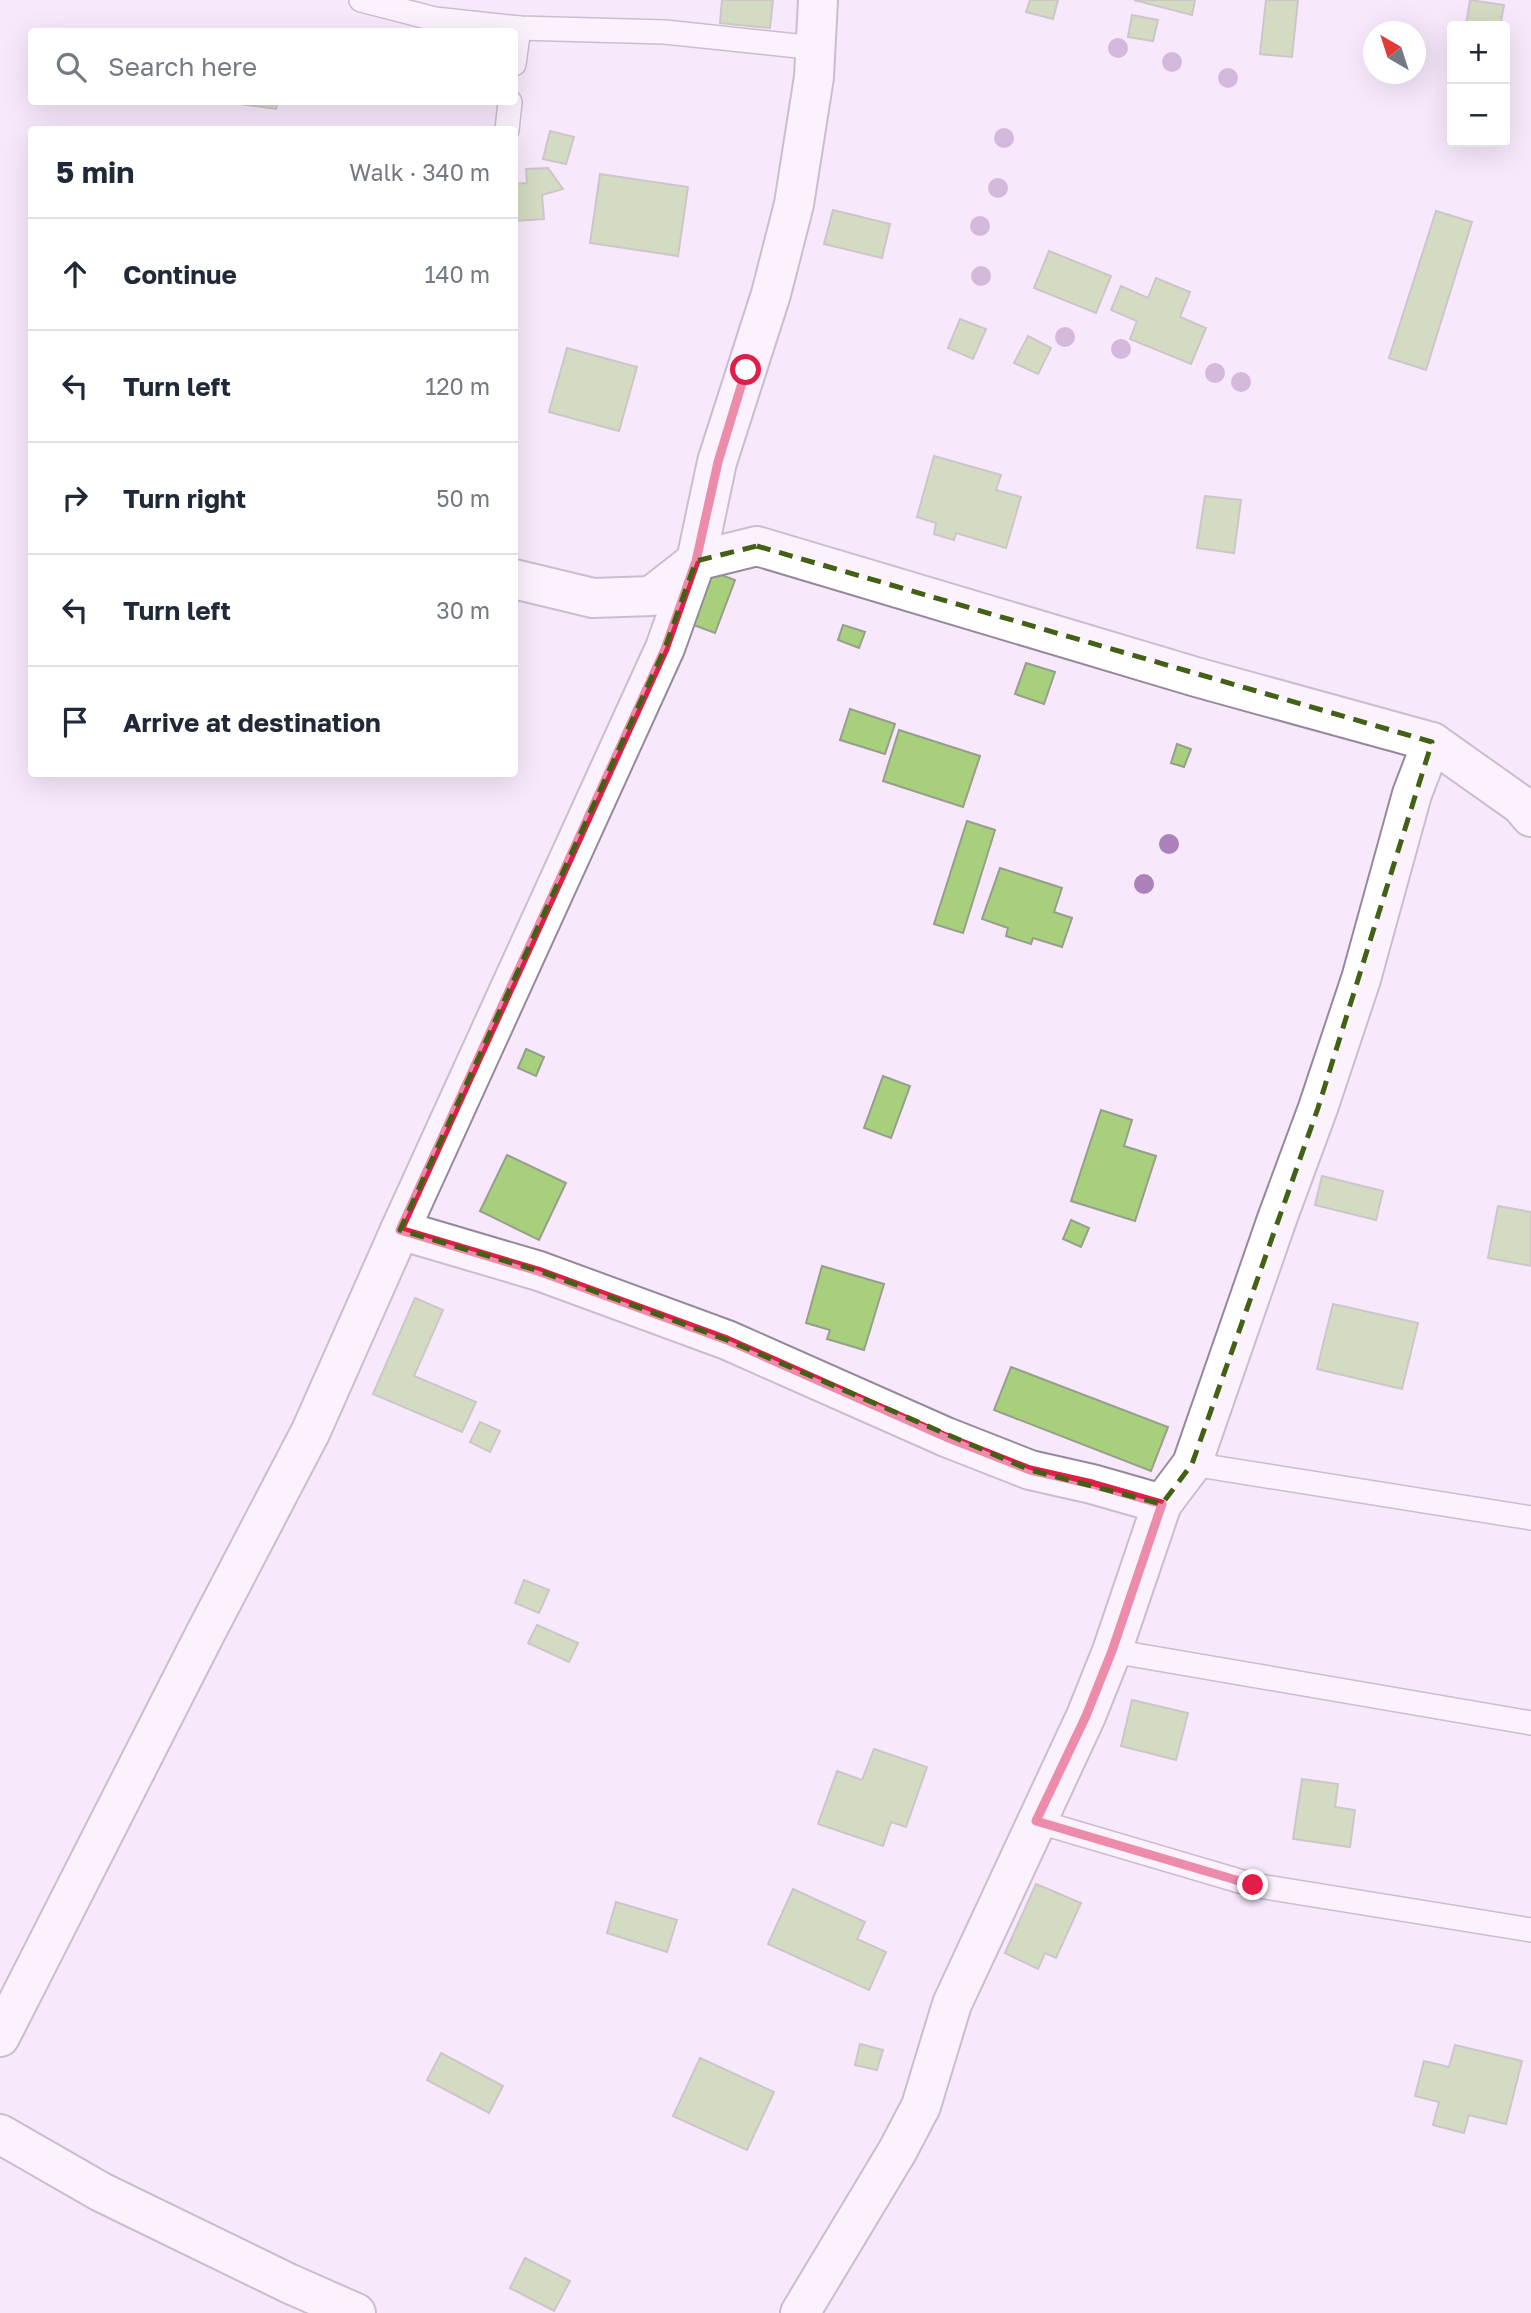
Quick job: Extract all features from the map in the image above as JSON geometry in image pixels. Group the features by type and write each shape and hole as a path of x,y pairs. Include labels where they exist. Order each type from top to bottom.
{"street":[{"path":"0,2037 311,1431 665,649 696,561 718,462 771,294 794,204 817,48 818,0"},
{"path":"518,580 593,598 651,596 696,561 757,547 1196,677 1432,742 1521,805 1531,817"},
{"path":"800,2313 898,2150 921,2106 952,2004 1086,1716 1112,1651 1162,1504 1192,1464 1361,979 1412,794 1432,742"},
{"path":"400,1230 538,1271 727,1340 946,1437 1030,1470 1162,1504"},
{"path":"0,2134 102,2192 288,2283 356,2313"}],"lane":[{"path":"361,0 435,19 519,28 665,32 817,48"},
{"path":"518,35 519,28"},
{"path":"507,126 510,105"},
{"path":"1192,1464 1531,1518"},
{"path":"1112,1651 1531,1723"},
{"path":"1036,1821 1253,1885 1531,1930"}],"highlighted area":[{"path":"757,546 1432,742 1318,1108 1192,1464 1162,1504 1030,1470 727,1340 539,1271 400,1230 665,648 696,561"}],"building":[{"path":"722,0 773,0 770,28 720,23"},
{"path":"1030,0 1058,0 1053,19 1026,12"},
{"path":"1134,0 1195,0 1192,15"},
{"path":"1266,0 1298,0 1292,57 1260,54"},
{"path":"1470,0 1504,5 1501,21 1467,21"},
{"path":"1132,15 1158,20 1153,41 1128,37"},
{"path":"248,105 277,105 276,109"},
{"path":"550,131 574,137 566,164 543,159"},
{"path":"548,168 563,189 542,195 544,219 518,221 518,184 527,183 526,169"},
{"path":"600,174 688,187 678,256 590,243"},
{"path":"833,210 890,224 882,258 824,244"},
{"path":"1436,211 1472,222 1426,370 1389,358"},
{"path":"1049,251 1111,276 1096,313 1034,288"},
{"path":"1156,278 1190,292 1180,317 1206,328 1191,364 1130,339 1137,321 1111,310 1121,286 1148,298"},
{"path":"960,319 986,329 973,359 948,348"},
{"path":"1028,336 1051,348 1038,374 1014,363"},
{"path":"567,348 637,367 619,431 549,412"},
{"path":"934,456 1001,475 996,490 1021,497 1006,548 956,533 954,540 934,534 936,523 917,517"},
{"path":"1205,496 1241,500 1234,553 1197,548"},
{"path":"708,570 735,580 715,633 688,623"},
{"path":"843,625 865,632 859,648 838,640"},
{"path":"1026,663 1055,672 1044,704 1015,694"},
{"path":"850,709 895,724 885,754 840,740"},
{"path":"899,730 980,756 963,807 883,781"},
{"path":"1177,744 1191,749 1184,767 1171,763"},
{"path":"967,821 995,830 963,933 934,924"},
{"path":"1000,868 1062,888 1054,912 1072,918 1062,947 1033,938 1031,944 1006,936 1008,928 982,919"},
{"path":"526,1049 544,1057 536,1076 518,1068"},
{"path":"883,1076 910,1086 891,1138 864,1128"},
{"path":"1101,1110 1132,1120 1124,1146 1156,1156 1135,1221 1071,1201"},
{"path":"507,1155 566,1183 539,1240 480,1211"},
{"path":"1322,1176 1383,1191 1376,1220 1315,1205"},
{"path":"1498,1206 1531,1212 1531,1266 1488,1258"},
{"path":"1071,1220 1089,1228 1081,1247 1063,1239"},
{"path":"822,1266 884,1284 864,1350 827,1339 830,1330 806,1323"},
{"path":"415,1298 443,1310 414,1376 476,1402 462,1432 373,1394"},
{"path":"1333,1304 1418,1323 1402,1389 1317,1369"},
{"path":"1011,1367 1168,1427 1151,1471 994,1410"},
{"path":"480,1422 500,1431 490,1452 470,1442"},
{"path":"524,1580 549,1590 539,1613 515,1603"},
{"path":"537,1625 578,1643 569,1662 528,1643"},
{"path":"1132,1700 1188,1713 1176,1760 1121,1746"},
{"path":"874,1749 927,1767 906,1827 891,1822 883,1846 818,1824 837,1771 862,1780"},
{"path":"1302,1779 1338,1784 1335,1807 1355,1810 1350,1847 1293,1839"},
{"path":"1036,1884 1081,1903 1056,1958 1045,1953 1038,1969 1005,1953"},
{"path":"793,1889 865,1922 857,1939 886,1952 869,1990 768,1944"},
{"path":"616,1902 677,1920 667,1952 607,1933"},
{"path":"860,2044 883,2050 877,2070 855,2065"},
{"path":"1455,2045 1522,2061 1506,2124 1469,2115 1464,2133 1433,2125 1439,2102 1415,2096 1424,2061 1449,2067"},
{"path":"441,2053 503,2086 489,2113 427,2080"},
{"path":"700,2058 774,2092 747,2150 673,2116"},
{"path":"525,2258 570,2281 554,2311 510,2288"}],"route":[{"path":"746,370 718,462 696,561 665,649 400,1230 538,1271 727,1340 946,1437 1030,1470 1162,1504 1112,1651 1086,1716 1036,1821 1253,1885"}]}
